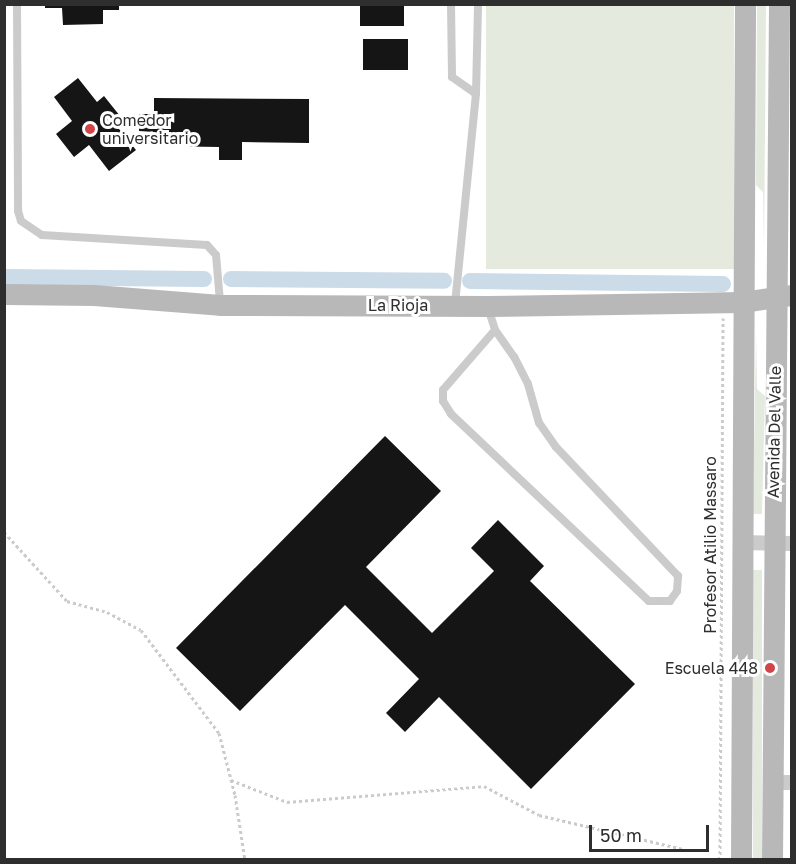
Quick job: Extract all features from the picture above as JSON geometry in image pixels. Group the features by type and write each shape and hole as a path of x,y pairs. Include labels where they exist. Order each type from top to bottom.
{"main road":[{"name":"Avenida Del Valle","path":"741,860 740,542 732,302 745,4"},
{"name":"Avenida Del Valle","path":"772,860 782,782 785,40 779,4"},
{"name":"La Rioja","path":"4,294 94,295 220,305 455,306 732,302 784,295"}],"street":[{"path":"740,542 782,543"}],"lane":[{"path":"17,4 18,211 21,221 42,236 207,245 216,255 220,305"},
{"path":"451,4 452,77 476,94"},
{"path":"455,306 476,94 478,4"},
{"path":"488,306 495,330 514,357 528,384 539,423 556,447 678,576 677,591 670,601 649,601 451,414 442,401 443,390 495,330"}],"path":[{"name":"Profesor Atilio Massaro","path":"720,860 732,302"},
{"path":"4,532 66,601 107,612 141,630 219,733 231,780 245,860"},
{"path":"231,780 287,802 484,786 539,815 683,849"}],"shaded area":[{"path":"486,5 734,5 734,269 486,269"},
{"path":"757,5 766,5 764,250 763,192 756,185"},
{"path":"756,331 757,389 765,396 762,514 753,514"},
{"path":"753,570 762,570 762,860 753,860"}],"building":[{"path":"45,4 119,4 119,10 103,10 103,24 63,25 62,8 45,8"},
{"path":"360,4 404,4 404,26 360,26"},
{"path":"363,39 408,39 408,70 363,70"},
{"name":"Comedor universitario","path":"78,78 97,102 104,96 120,116 115,124 136,150 109,171 89,145 74,157 56,134 72,121 54,97"},
{"path":"154,98 309,99 309,143 242,142 242,160 219,160 219,147 154,146 154,132 139,131 139,114 154,114"},
{"path":"385,436 441,491 366,567 432,633 494,571 471,548 498,520 544,566 530,581 635,684 531,789 439,697 405,732 386,713 419,679 345,605 240,711 176,648"}],"waterway":[{"path":"4,277 204,279"},
{"path":"231,279 444,281"},
{"path":"470,281 723,284"}],"place":[{"name":"Comedor universitario","path":"90,129"},
{"name":"Escuela 448","path":"770,668"}]}
